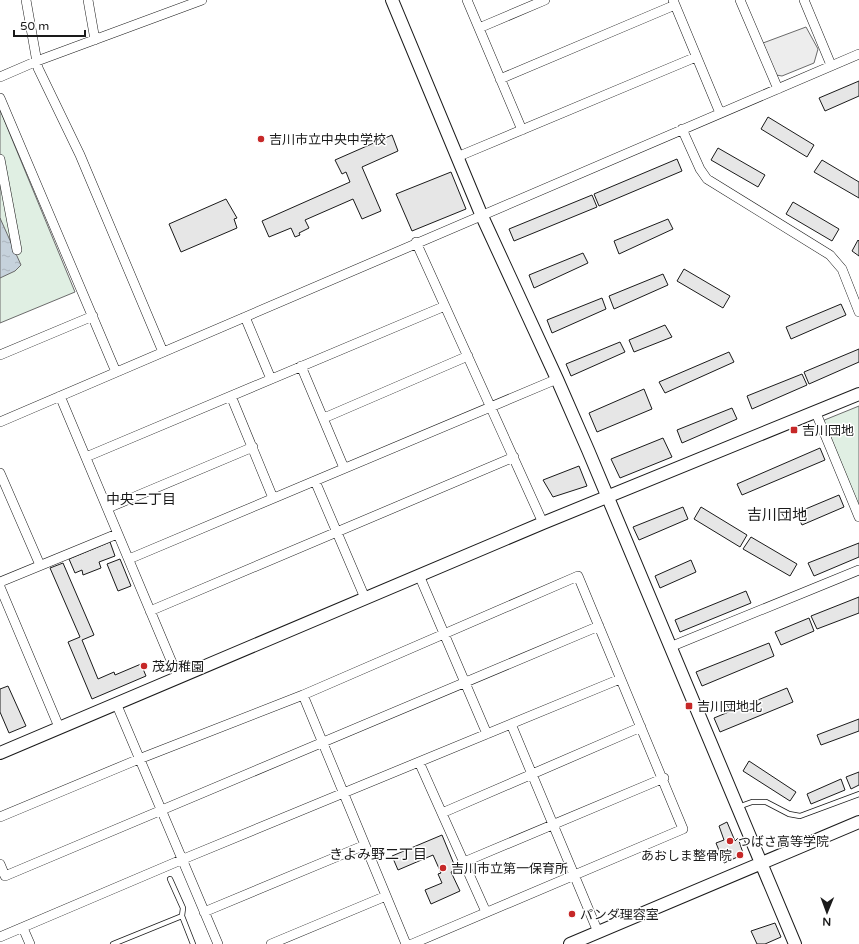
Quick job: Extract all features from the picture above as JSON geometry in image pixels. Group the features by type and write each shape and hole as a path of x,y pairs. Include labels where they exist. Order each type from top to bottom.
{"street":[{"path":"26,0 39,70 100,200 163,352"},
{"path":"88,0 95,40"},
{"path":"0,77 37,61 202,0"},
{"path":"467,0 522,130"},
{"path":"479,28 545,0"},
{"path":"740,0 778,89"},
{"path":"804,0 831,66"},
{"path":"395,1 481,214 557,379 608,497 795,944"},
{"path":"500,79 674,3 720,113"},
{"path":"0,422 481,214 859,54"},
{"path":"457,157 696,56"},
{"path":"0,101 116,372"},
{"path":"682,129 700,169 707,179 830,255 842,269 859,312"},
{"path":"0,159 17,250"},
{"path":"416,242 543,523"},
{"path":"86,457 445,306"},
{"path":"0,355 93,316"},
{"path":"245,317 271,379"},
{"path":"324,418 468,356"},
{"path":"301,366 344,468"},
{"path":"129,559 557,379"},
{"path":"0,753 543,523 816,413 859,394"},
{"path":"60,396 178,677"},
{"path":"231,396 273,498"},
{"path":"816,413 859,517"},
{"path":"108,508 253,447"},
{"path":"150,611 514,457"},
{"path":"0,473 40,566"},
{"path":"315,481 365,598"},
{"path":"0,582 117,534"},
{"path":"670,648 859,570"},
{"path":"419,575 487,734"},
{"path":"0,817 139,758 303,695 578,576 620,680 664,778 683,829 412,944"},
{"path":"0,587 59,727"},
{"path":"0,864 5,876 598,626"},
{"path":"0,937 181,860 620,680"},
{"path":"303,695 406,944"},
{"path":"116,703 162,809 181,860 218,944"},
{"path":"511,724 598,932"},
{"path":"442,813 641,727"},
{"path":"419,762 486,912"},
{"path":"464,862 664,778"},
{"path":"570,944 859,822"},
{"path":"204,912 365,845"},
{"path":"271,944 386,896"},
{"path":"23,928 30,944"}],"lane":[{"path":"738,807 752,802 766,802 789,814 800,816 859,794"},
{"path":"170,879 182,908 182,916 193,944"},
{"path":"113,944 182,916"}],"green space":[{"path":"0,110 75,292 0,323"},
{"path":"859,406 859,509 822,421"}],"shaded area":[{"path":"806,27 818,49 814,63 782,76 776,75 763,43"}],"water":[{"path":"0,218 21,265 15,271 0,278"}],"building":[{"path":"859,81 859,96 825,111 819,98"},
{"path":"768,117 814,145 807,157 761,129"},
{"path":"392,135 398,151 362,167 381,211 362,219 353,199 305,220 309,228 299,233 300,235 295,237 291,228 269,237 262,221 350,182 346,172 342,174 335,160"},
{"path":"718,148 765,175 758,187 711,160"},
{"path":"677,159 682,171 599,206 594,194"},
{"path":"822,160 859,182 859,198 814,172"},
{"path":"451,172 466,209 412,231 396,194"},
{"path":"592,195 597,207 514,241 509,229"},
{"path":"226,199 237,218 234,219 237,228 181,252 169,224"},
{"path":"793,202 839,229 832,241 786,214"},
{"path":"668,219 673,229 619,254 614,241"},
{"path":"858,240 859,241 859,256 852,251"},
{"path":"583,253 588,263 534,288 529,275"},
{"path":"684,269 730,296 723,308 677,281"},
{"path":"663,274 668,285 614,309 609,296"},
{"path":"602,298 606,309 552,333 547,320"},
{"path":"841,304 846,315 791,339 786,327"},
{"path":"665,325 672,337 634,352 629,340"},
{"path":"620,342 625,352 571,376 566,364"},
{"path":"859,349 859,362 809,384 804,372"},
{"path":"729,352 734,362 665,393 659,382"},
{"path":"802,374 807,385 752,409 747,396"},
{"path":"644,389 652,409 597,432 589,413"},
{"path":"732,408 737,419 682,443 677,430"},
{"path":"663,438 672,457 620,478 611,459"},
{"path":"820,448 825,460 742,495 737,484"},
{"path":"579,466 587,486 553,497 543,480"},
{"path":"839,495 844,507 802,525 796,513"},
{"path":"683,507 688,519 639,540 633,527"},
{"path":"701,507 747,535 740,547 694,519"},
{"path":"751,537 797,564 790,576 743,549"},
{"path":"110,542 115,556 99,562 101,568 83,575 82,570 75,573 69,559"},
{"path":"859,543 859,557 814,576 808,563"},
{"path":"120,559 131,586 118,591 107,564"},
{"path":"691,560 696,572 660,588 655,576"},
{"path":"63,563 94,635 82,640 98,679 114,672 115,675 141,664 146,676 92,699 68,642 80,637 50,568"},
{"path":"746,591 751,603 680,632 675,620"},
{"path":"859,597 859,613 817,629 811,616"},
{"path":"809,618 814,631 781,645 775,632"},
{"path":"769,643 774,656 702,686 696,672"},
{"path":"8,686 26,726 9,733 0,712 0,689"},
{"path":"787,688 793,702 720,732 714,718"},
{"path":"859,719 859,731 821,745 817,735"},
{"path":"749,761 796,792 790,801 743,771"},
{"path":"859,772 859,785 851,789 846,777"},
{"path":"841,779 845,790 811,804 807,794"},
{"path":"727,822 735,841 738,838 743,853 742,855 724,863 716,843 724,840 719,826"},
{"path":"442,835 456,869 451,872 460,891 431,904 425,890 442,883 438,874 441,873 433,855 398,870 392,856"},
{"path":"775,923 781,937 765,944 757,944 751,931"}],"place":[{"name":"吉川市立中央中学校","path":"261,139"},
{"name":"吉川団地","path":"794,430"},
{"name":"茂幼稚園","path":"144,666"},
{"name":"吉川団地北","path":"689,706"},
{"name":"つばさ高等学院","path":"730,841"},
{"name":"あおしま整骨院","path":"740,855"},
{"name":"吉川市立第一保育所","path":"443,868"},
{"name":"パンダ理容室","path":"572,914"}],"district":[{"name":"中央二丁目","path":"141,499"},
{"name":"吉川団地","path":"777,515"},
{"name":"きよみ野二丁目","path":"378,854"}]}
